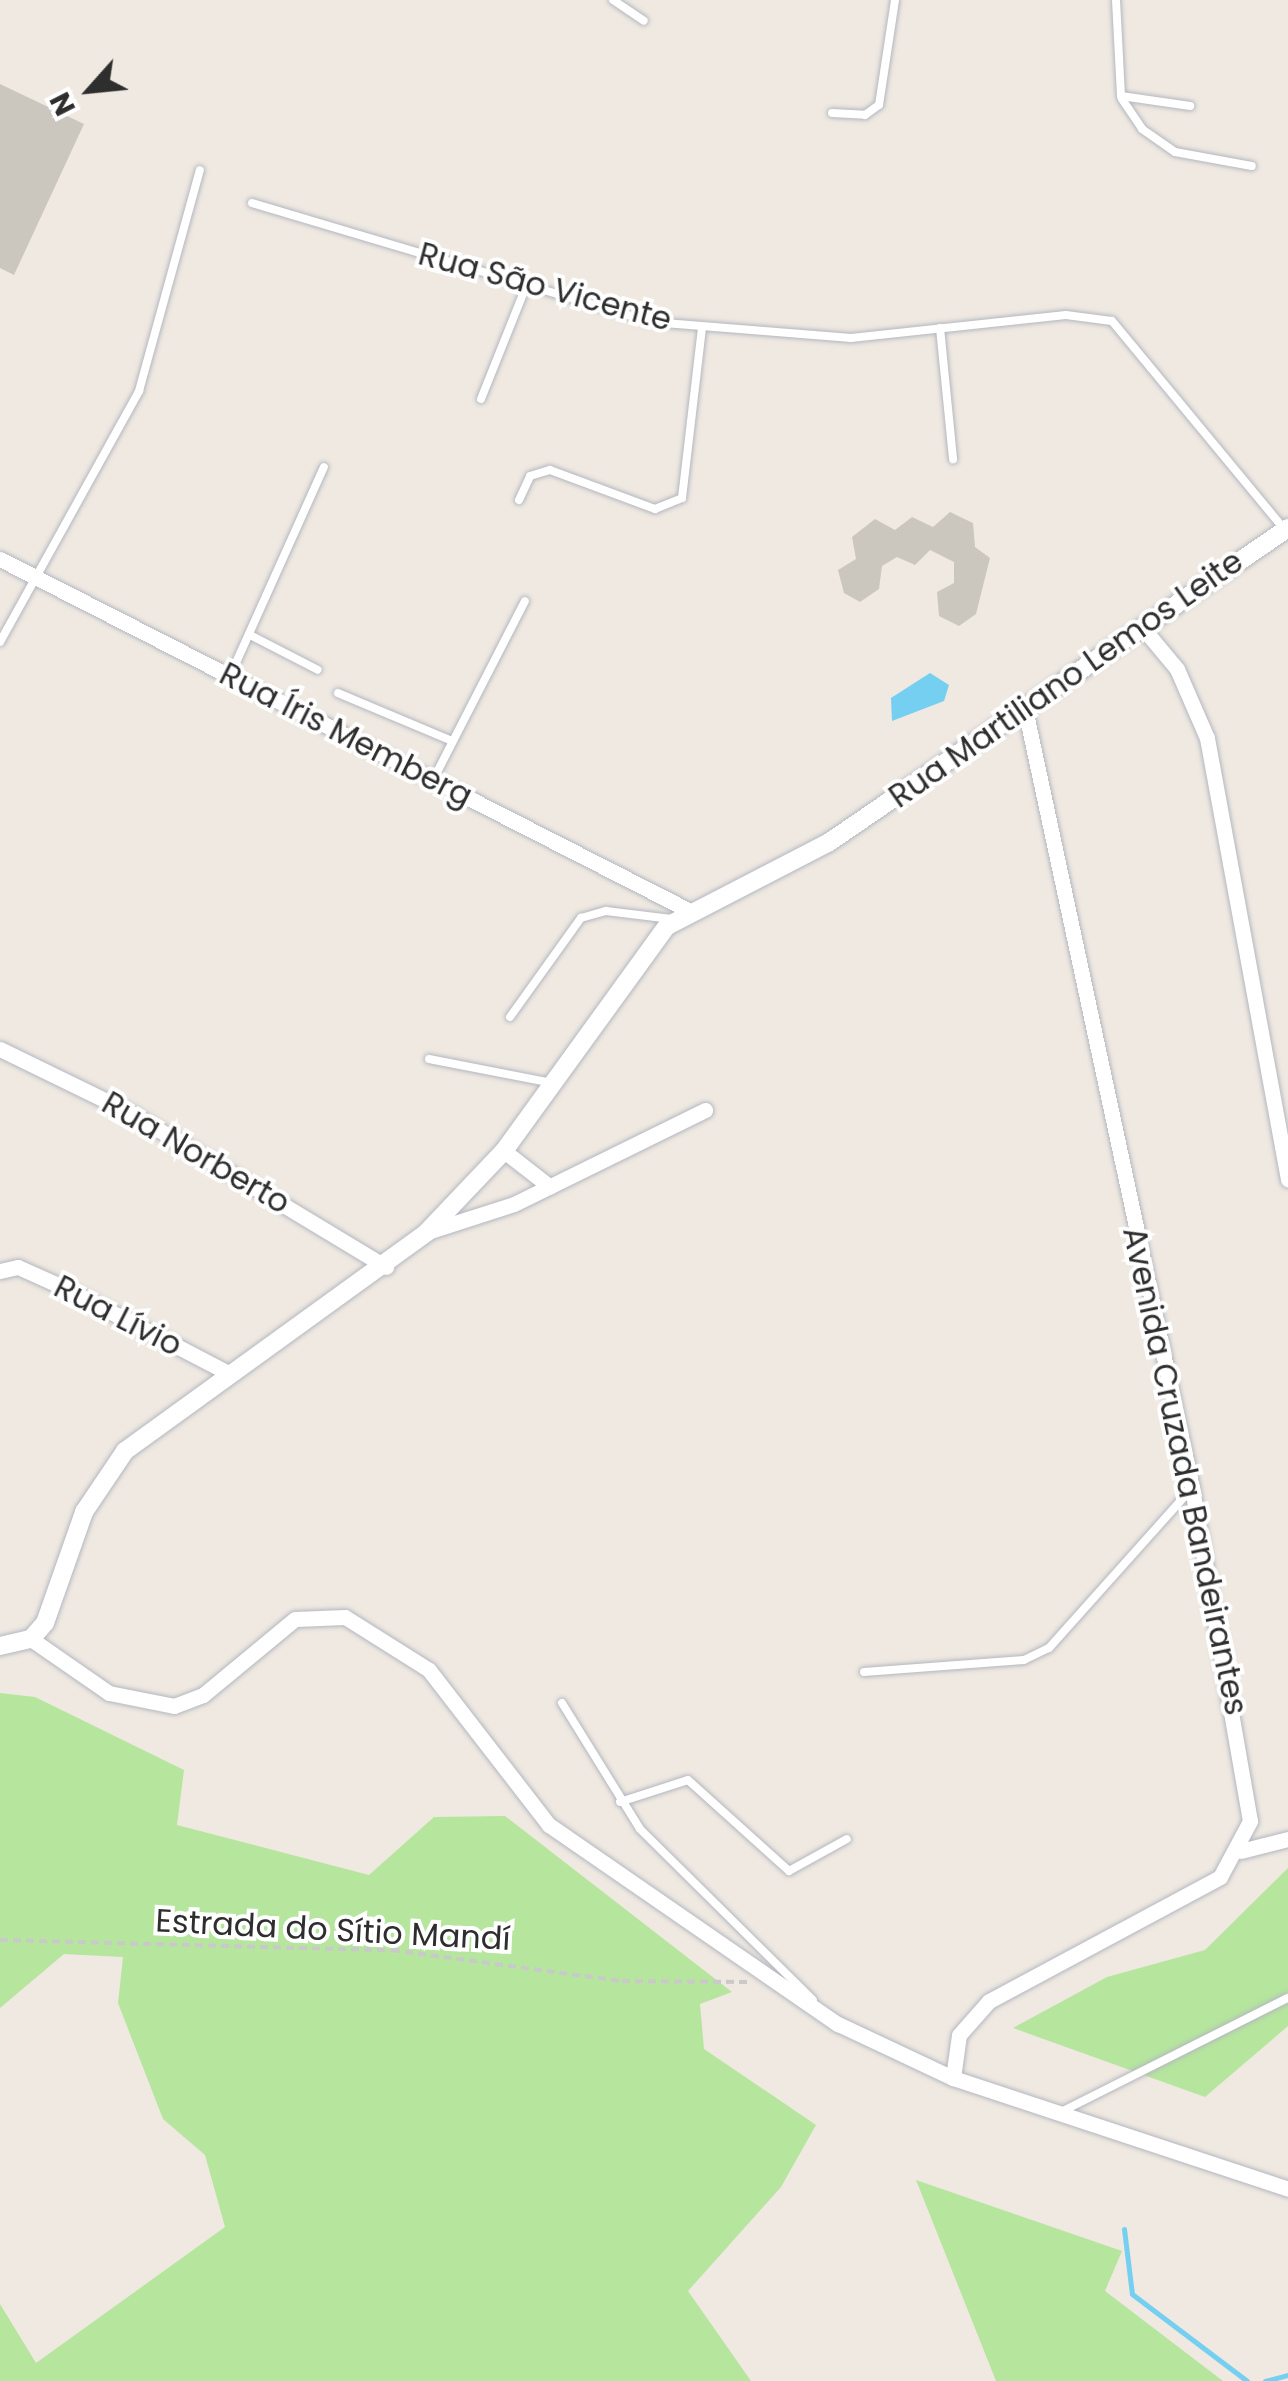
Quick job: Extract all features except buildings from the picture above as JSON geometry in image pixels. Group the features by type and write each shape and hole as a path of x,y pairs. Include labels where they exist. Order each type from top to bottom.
{"street":[{"name":"Rua Martiliano Lemos Leite","path":"31,1640 102,1480 125,1451 386,1266 427,1232 504,1152 630,968 686,916 828,843 1026,714 1142,627 1286,529"},
{"name":"Rua Íris Memberg","path":"0,558 432,780 686,916"},
{"path":"1142,627 1178,669 1206,738 1288,1180"},
{"name":"Avenida Cruzada Bandeirantes","path":"1026,714 1192,1488 1248,1784 1241,1851"},
{"name":"Rua Norberto","path":"0,1049 131,1112 386,1266"},
{"name":"Rua Martiliano Lemos Leite","path":"427,1232 550,1187 705,1110"},
{"path":"504,1152 550,1187"},
{"name":"Rua Lívio","path":"2,1270 65,1288 230,1374"},
{"path":"0,1646 31,1640 110,1693 174,1706 202,1695 295,1619 345,1617 430,1670 549,1825 838,2024 953,2078 1288,2189"},
{"path":"953,2078 960,2035 989,2001 1199,1891 1241,1851 1288,1839"}],"lane":[{"path":"613,0 644,21"},
{"path":"832,113 865,115 879,105 896,0"},
{"path":"1116,0 1120,96 1142,129 1175,152 1252,166"},
{"path":"1120,96 1190,106"},
{"path":"0,642 40,580 139,391 200,170"},
{"name":"Rua São Vicente","path":"252,203 652,322 851,338 1066,314 1112,322 1286,529"},
{"path":"481,399 527,284"},
{"path":"520,500 530,476 550,470 655,509 682,498 702,326"},
{"path":"940,328 953,459"},
{"path":"230,676 324,467"},
{"path":"432,780 524,601"},
{"path":"250,635 318,670"},
{"path":"338,693 452,741"},
{"path":"510,1017 581,918 622,911 686,916"},
{"path":"429,1059 552,1083"},
{"path":"864,1672 1024,1660 1049,1648 1192,1488"},
{"path":"562,1702 620,1802 838,2024"},
{"path":"620,1802 688,1780 789,1872 847,1839"},
{"path":"1060,2113 1288,1998"}],"path":[{"name":"Estrada do Sítio Mandí","path":"0,1940 392,1950 622,1981 782,1985"}],"green space":[{"path":"0,1693 35,1697 184,1770 177,1825 369,1875 434,1817 505,1816 732,1992 700,2004 704,2049 816,2125 781,2187 688,2291 751,2381 0,2381 0,2304 36,2363 225,2227 205,2155 163,2119 118,2003 123,1957 64,1954 0,2008"},
{"path":"1288,1868 1288,2026 1205,2097 1013,2028 1107,1977 1205,1950"},
{"path":"916,2180 1122,2251 1105,2291 1223,2381 996,2381"}],"water":[{"path":"930,673 949,685 944,701 892,721 891,698"}],"waterway":[{"path":"1124,2229 1132,2294 1247,2381"},
{"path":"1265,2381 1288,2375"}]}
